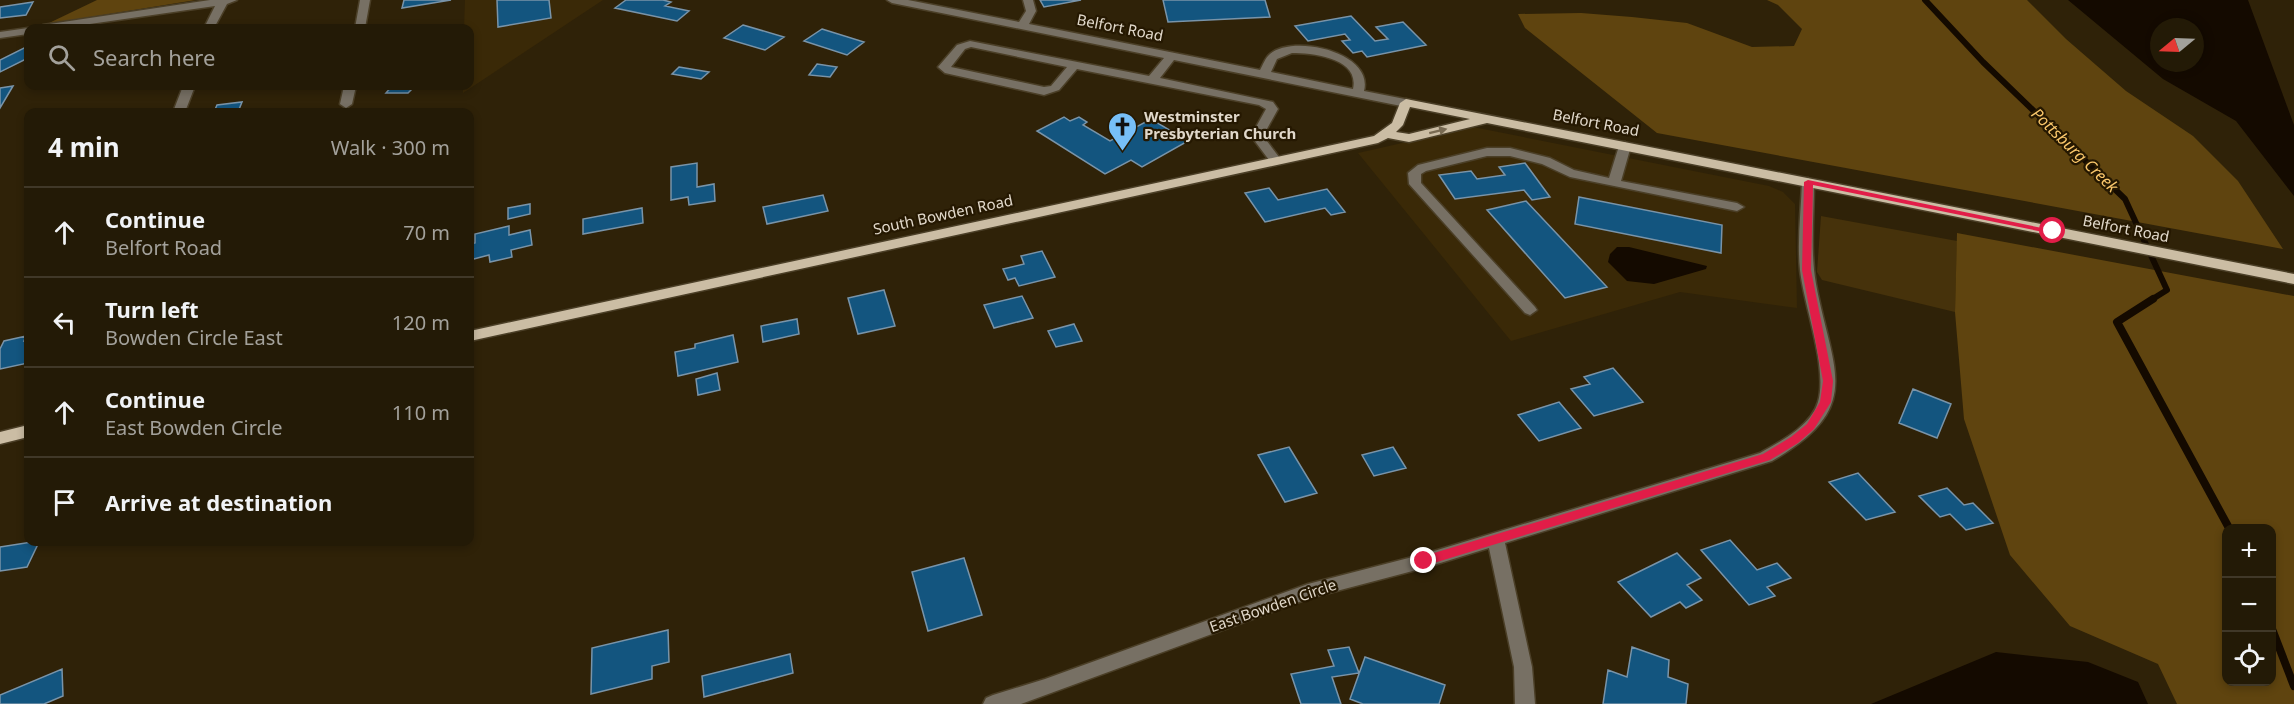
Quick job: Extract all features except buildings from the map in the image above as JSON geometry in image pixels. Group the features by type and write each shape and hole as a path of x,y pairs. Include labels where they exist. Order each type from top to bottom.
{"main road":[{"name":"Belfort Road","path":"1406,103 2294,279"},
{"path":"1387,134 1397,125 1406,103"},
{"path":"1387,134 1409,138 1488,119"},
{"name":"South Bowden Road","path":"474,335 1378,139 1387,134"},
{"path":"0,438 24,432"}],"street":[{"path":"361,24 365,0"},
{"name":"Belfort Road","path":"892,0 1406,103"},
{"path":"1022,26 1031,11 1028,0"},
{"path":"70,24 228,1"},
{"path":"213,24 228,1"},
{"path":"0,35 24,32"},
{"path":"1075,64 1055,88 1044,91 949,71 944,67 961,47 970,44 1075,64 1269,105 1272,109 1257,136 1276,161"},
{"path":"1264,74 1273,56 1280,52 1298,50 1327,52 1344,59 1355,69 1360,77 1358,93"},
{"path":"1152,80 1171,56"},
{"path":"181,108 187,90"},
{"path":"346,104 349,90"},
{"path":"1614,183 1625,146"},
{"path":"1530,310 1415,184 1414,173 1422,168 1487,152 1510,152 1527,154 1570,173 1737,207"},
{"name":"East Bowden Circle","path":"993,704 1045,688 1308,591 1496,540 1574,514 1766,457 1795,440 1811,427 1826,402 1828,381 1807,270 1808,182"},
{"path":"1496,540 1523,667 1525,704"}],"shaded area":[{"path":"97,0 196,0 47,24"},
{"path":"465,0 603,0 474,86 474,24 464,24"},
{"path":"1767,0 2027,0 2066,39 2126,91 2193,136 2238,181 2283,249 1657,133 1525,28 1518,14 1581,13 1687,23 1752,47 1794,46 1802,29 1778,5"},
{"path":"2068,0 2248,0 2294,125 2294,196 2236,121 2155,72 2204,72 2204,18 2150,18 2150,68"},
{"path":"1473,127 1769,186 1783,192 1795,204 1797,308 1680,292 1511,341 1358,153"},
{"path":"1821,216 1957,241 1955,312 1822,280 1817,272"},
{"path":"1957,233 2294,296 2294,704 2177,704 2158,664 2070,626 2010,555 1964,419 1955,312"},
{"path":"1617,247 1629,247 1707,266 1706,269 1654,284 1627,281 1608,262 1610,254"},
{"path":"1996,652 2088,662 2138,682 2148,704 1871,704"}],"waterway":[{"name":"Pottsburg Creek","path":"1925,0 1983,62 2125,199 2167,290 2151,300"},
{"name":"Pottsburg Creek","path":"2153,299 2117,322 2227,524"},
{"name":"Pottsburg Creek","path":"2273,632 2294,686"}],"place":[{"name":"Westminster Presbyterian Church","path":"1123,152"}],"route":[{"path":"1424,561 1766,457 1795,440 1811,427 1826,402 1828,381 1807,270 1808,182 2053,231"}]}
